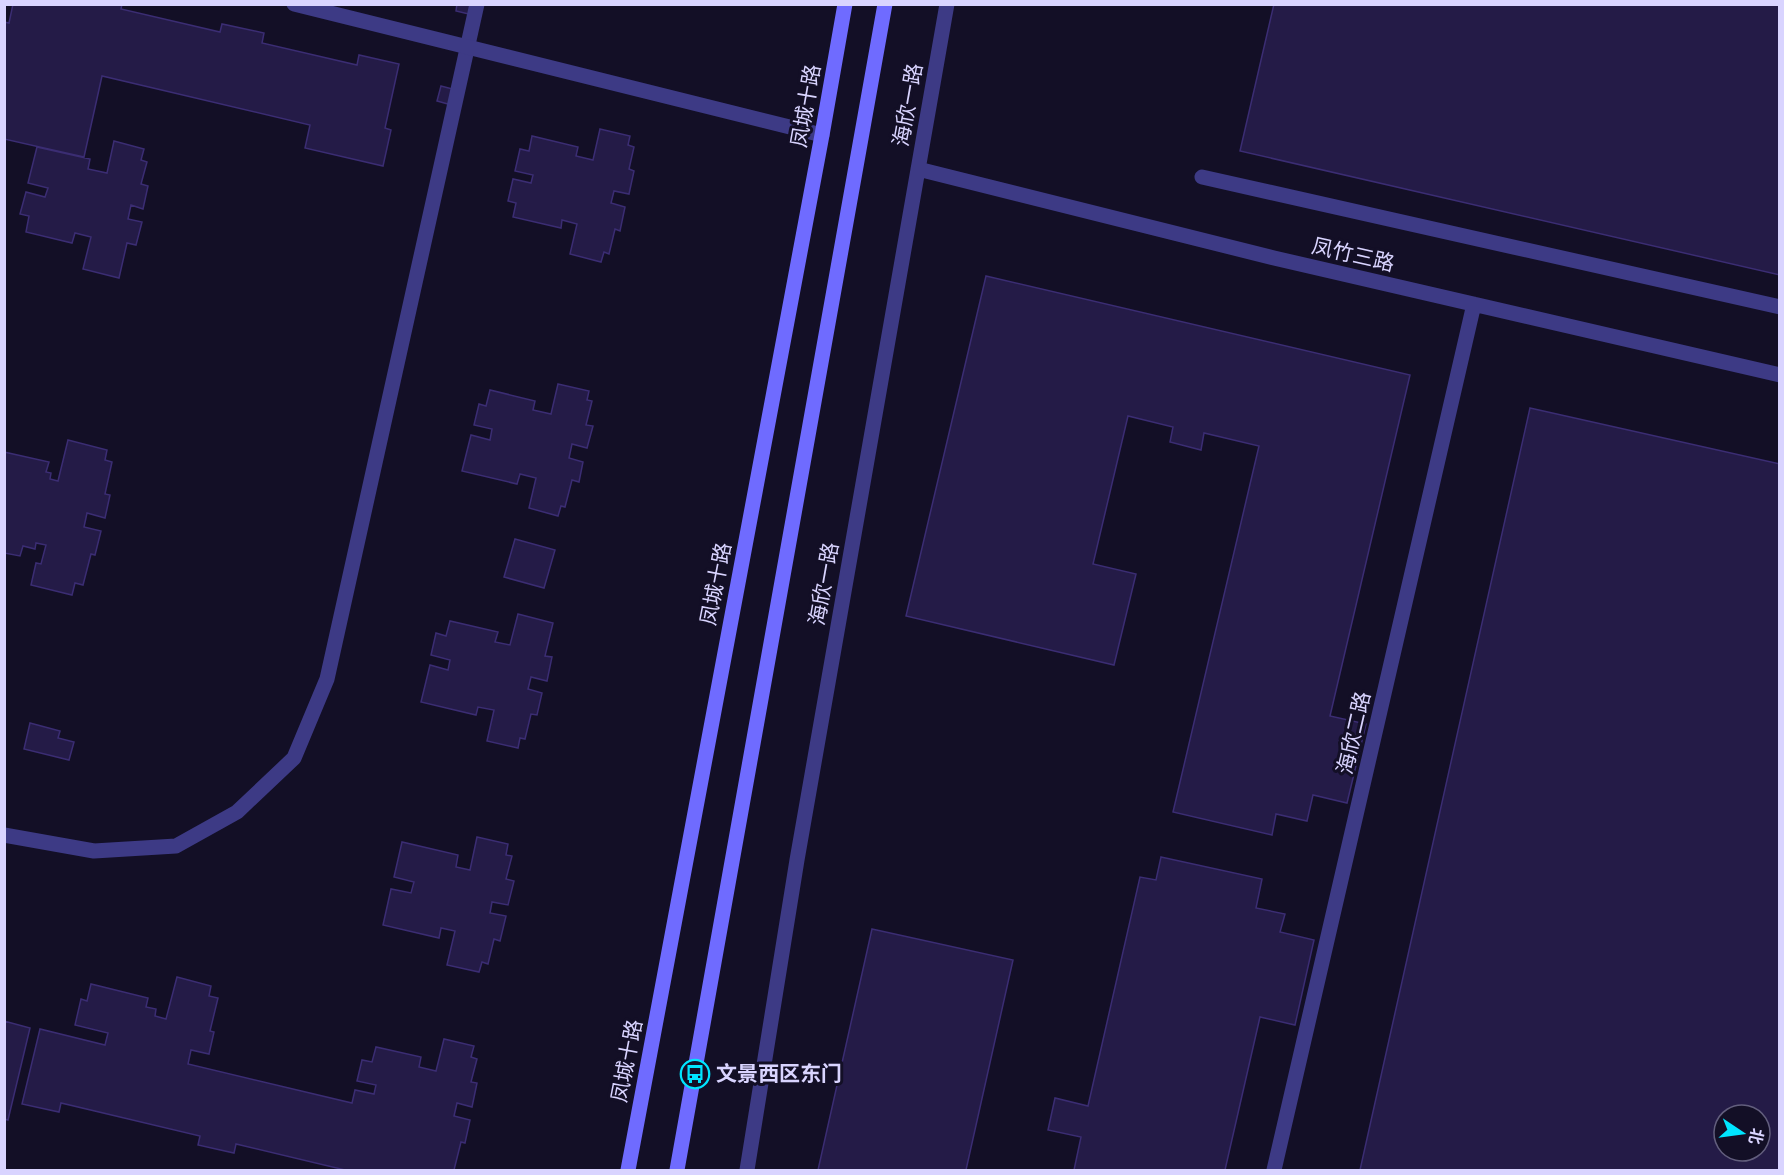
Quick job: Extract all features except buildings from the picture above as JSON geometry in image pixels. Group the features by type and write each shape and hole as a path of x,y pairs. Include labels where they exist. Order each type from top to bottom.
{"main road":[{"name":"凤城十路","path":"628,1170 822,135 844,4"},
{"path":"678,1170 885,4"}],"street":[{"path":"294,4 822,135"},
{"path":"4,835 93,851 176,846 237,812 294,758 327,679 477,4"},
{"name":"海欣一路","path":"747,1170 797,860 947,4"},
{"name":"凤竹三路","path":"918,169 1274,258 1779,375"},
{"path":"1202,177 1779,307"},
{"name":"海欣二路","path":"1274,1170 1474,304"}],"place":[{"name":"文景西区东门","path":"695,1074"}]}
